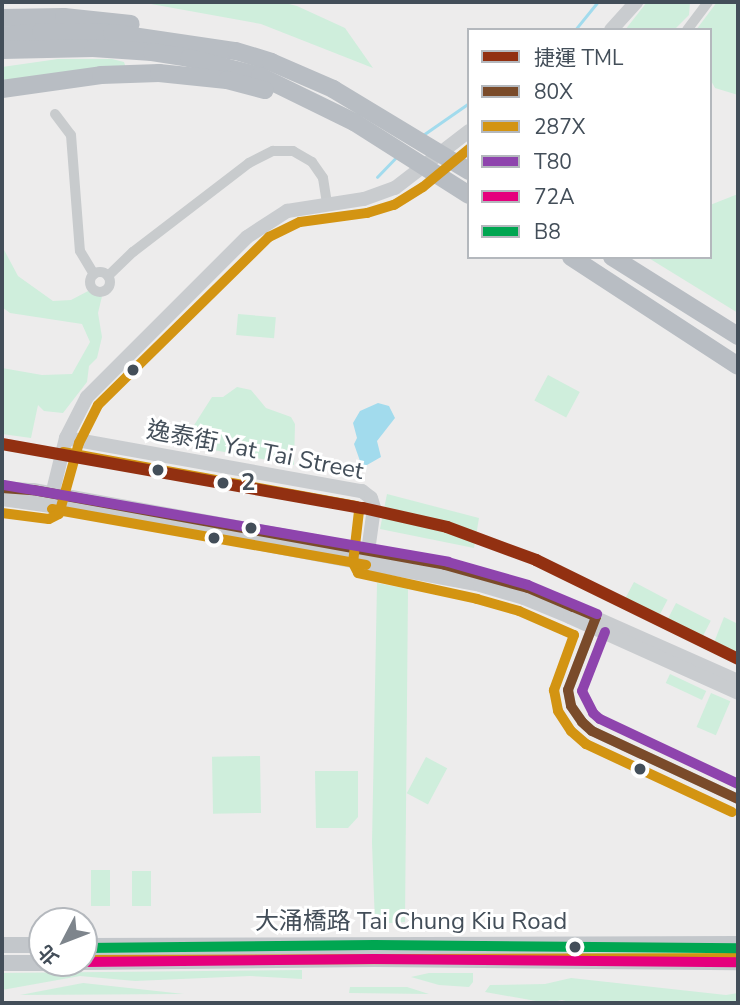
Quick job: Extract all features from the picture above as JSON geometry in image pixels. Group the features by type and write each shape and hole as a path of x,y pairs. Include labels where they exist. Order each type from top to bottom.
{"highway":[{"path":"2,24 41,32 112,33 236,51 302,74 383,117 461,166"},
{"path":"2,61 57,49"},
{"path":"2,50 119,50 189,58 260,76 370,131 467,194"},
{"path":"2,89 91,76 159,73 227,80 323,106"},
{"path":"574,259 738,366"},
{"path":"615,259 738,337"}],"main road":[{"name":"大涌橋路 Tai Chung Kiu Road","path":"98,946 738,944"},
{"path":"2,945 28,945"},
{"name":"大涌橋路 Tai Chung Kiu Road","path":"98,962 374,959 738,962"},
{"path":"2,962 28,962"}],"street":[{"path":"613,28 636,2"},
{"path":"688,28 708,2"},
{"path":"55,114 67,126 71,135 80,251 94,274 90,286 100,293 109,286 108,276"},
{"path":"52,500 66,438 80,407 98,384 247,237 287,211 373,197 396,188 467,133"},
{"path":"108,276 133,252 249,163 268,153 288,150 312,162 323,178 327,203"},
{"path":"94,274 103,273 108,276"},
{"name":"逸泰街 Yat Tai Street","path":"66,438 362,491 371,498 374,508 368,557"},
{"path":"2,488 52,500 368,557 484,575 528,588 738,693"},
{"path":"2,499 52,500"},
{"path":"594,622 738,681"},
{"path":"594,622 568,690 571,706 582,722 592,731 738,799"}],"green space":[{"path":"140,2 281,2 297,6 345,28 373,68 261,24"},
{"path":"647,2 690,2 689,15 676,28 627,28"},
{"path":"717,2 738,2 738,95 715,88 712,83 712,28 698,28"},
{"path":"58,59 112,59 124,62 126,68 2,84 2,67"},
{"path":"738,194 738,313 650,259 712,259 712,204"},
{"path":"2,246 18,276 53,301 71,300 92,289 103,292 98,313 102,337 97,358 89,366 87,382 63,413 44,411 38,405 31,438 2,434 2,368 42,375 72,374 90,342 82,324 10,313 2,307"},
{"path":"238,314 276,317 274,338 236,335"},
{"path":"548,375 580,392 566,418 534,401"},
{"path":"237,387 251,390 266,408 291,417 295,424 294,465 182,444 212,397 223,397"},
{"path":"387,494 479,518 474,548 380,529"},
{"path":"634,582 668,600 658,618 624,601"},
{"path":"377,583 408,589 405,922 375,924 372,843"},
{"path":"676,603 711,621 702,639 667,621"},
{"path":"724,617 738,624 738,656 713,645"},
{"path":"670,674 706,691 702,700 666,683"},
{"path":"711,693 730,701 716,735 697,727"},
{"path":"260,756 261,813 213,814 212,757"},
{"path":"426,757 447,768 428,804 407,793"},
{"path":"315,771 358,771 358,817 348,828 316,828"},
{"path":"91,870 110,870 110,906 91,906"},
{"path":"132,871 151,871 151,906 132,906"},
{"path":"302,970 302,979 250,976 135,981 91,977 98,977 98,972"},
{"path":"2,973 28,973 28,977 74,977 2,990"},
{"path":"429,973 473,973 473,982 469,987 439,985 411,977"},
{"path":"571,978 726,995 738,993 738,1003 572,1003 562,1000 547,1003 485,992 490,985 545,984"},
{"path":"83,983 184,994 20,995"},
{"path":"350,987 407,987 429,994 349,993"}],"water":[{"path":"378,403 389,406 395,418 377,441 381,457 367,465 364,472 357,470 360,461 354,444 357,438 353,423 360,411"}],"waterway":[{"path":"577,28 598,2"},
{"path":"423,135 467,104"},
{"path":"377,177 396,157"}],"metro line":[{"name":"TML","path":"2,444 363,508 447,527 536,560 738,659"}],"transit line":[{"name":"287X","path":"2,513 49,519 59,514 79,443 98,405 269,237 300,222 367,213 394,205 423,187 467,151"},
{"name":"287X","path":"63,452 356,506 359,511 353,563 358,573 519,611 574,635 554,690 558,711 571,731 586,744 732,812"},
{"name":"T80","path":"4,485 448,562 528,585 597,614"},
{"name":"80X","path":"2,488 33,490 445,565 528,588 573,607 596,617 568,690 571,706 582,722 592,731 738,799"},
{"name":"287X","path":"52,509 366,565"},
{"name":"T80","path":"605,632 582,691 593,713 600,719 738,784"},
{"name":"B8","path":"98,948 374,945 738,948"},
{"name":"287X","path":"98,960 738,958"},
{"name":"72A","path":"98,962 374,959 738,962"}],"place":[{"name":"2","path":"223,483"}]}
